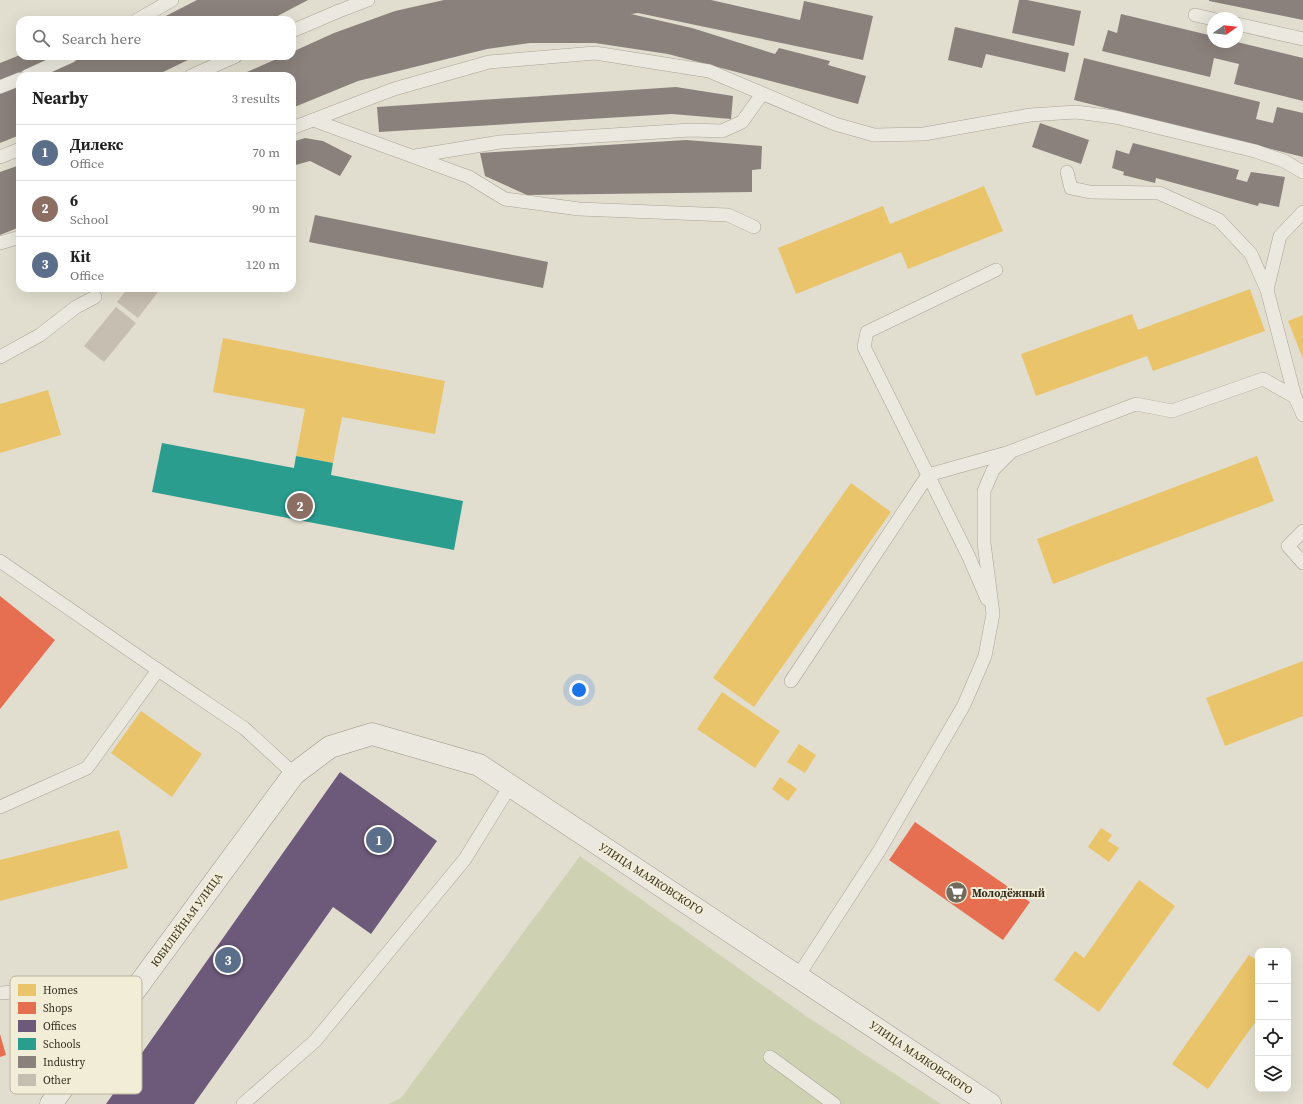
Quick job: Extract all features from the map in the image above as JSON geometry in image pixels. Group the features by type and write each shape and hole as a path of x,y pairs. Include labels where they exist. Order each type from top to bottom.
{"street":[{"name":"УЛИЦА МАЯКОВСКОГО","path":"294,774 330,747 372,734 479,765 990,1104"},
{"name":"ЮБИЛЕЙНАЯ УЛИЦА","path":"142,980 294,774"},
{"name":"ЮБИЛЕЙНАЯ УЛИЦА","path":"51,1104 58,1094"}],"lane":[{"path":"143,16 172,0"},
{"path":"296,29 368,0"},
{"path":"1195,15 1207,18"},
{"path":"1243,25 1303,39"},
{"path":"296,126 394,89 489,62 595,53 709,71 835,124 874,135 924,134 1030,115 1076,112 1115,117 1255,151 1284,161 1303,172"},
{"path":"36,72 61,60"},
{"path":"200,72 227,60"},
{"path":"0,87 16,81"},
{"path":"413,156 500,142 691,130 722,131 742,122 762,94"},
{"path":"313,120 469,177 506,199 579,209 728,215 754,227"},
{"path":"0,157 16,151"},
{"path":"1067,172 1071,188 1090,192 1159,193 1219,220 1251,254 1267,290 1295,396 1303,415"},
{"path":"1267,290 1280,236 1303,212"},
{"path":"0,243 16,238"},
{"path":"994,614 968,555 864,347 868,332 996,270"},
{"path":"0,357 40,335 76,307 95,297"},
{"path":"790,681 928,475 1012,451 1136,404 1172,411 1263,379 1295,396"},
{"path":"798,976 879,851 964,705 985,656 994,614 984,543 984,491 993,470 1012,451"},
{"path":"1303,530 1288,546 1303,563"},
{"path":"0,561 244,728 294,774"},
{"path":"0,806 87,768 158,670"},
{"path":"243,1104 315,1041 465,859 510,786"},
{"path":"0,993 10,992"},
{"path":"770,1057 834,1104"}],"green space":[{"path":"580,856 809,1018 941,1104 388,1104 401,1098"}],"building: Homes":[{"path":"984,186 1003,231 908,269 901,252 796,294 778,248 883,206 890,224"},
{"path":"1250,289 1265,331 1153,371 1147,356 1036,396 1021,354 1132,314 1138,330"},
{"path":"1303,315 1303,359 1288,321"},
{"path":"223,338 445,381 435,434 342,417 333,463 296,456 305,409 213,392"},
{"path":"48,390 61,435 0,453 0,404"},
{"path":"1257,456 1274,501 1053,584 1037,539"},
{"path":"851,483 891,512 754,707 713,678"},
{"path":"1303,661 1303,716 1225,746 1206,698"},
{"path":"722,692 780,731 755,768 697,729"},
{"path":"141,711 202,754 172,797 111,753"},
{"path":"799,744 816,755 805,773 787,762"},
{"path":"780,777 797,789 788,801 772,789"},
{"path":"1101,828 1112,835 1108,841 1119,848 1109,862 1088,847"},
{"path":"119,830 128,868 0,901 0,860"},
{"path":"1139,880 1175,906 1099,1012 1054,980 1075,951 1084,958"},
{"path":"1249,955 1255,959 1255,1022 1208,1089 1172,1064"}],"building: Shops":[{"path":"0,596 55,640 0,709"},
{"path":"915,822 1030,902 1003,940 889,860"},
{"path":"0,1034 6,1055 0,1057"}],"building: Offices":[{"path":"340,772 437,841 371,934 333,907 194,1104 106,1104 113,1094 142,1094 142,1053"}],"building: Schools":[{"path":"162,443 294,468 296,456 333,463 331,475 463,501 454,550 152,492"}],"building: Industry":[{"path":"197,0 308,0 278,16 166,16"},
{"path":"444,0 711,0 800,20 804,1 873,16 863,60 638,13 631,14 692,28 775,54 779,48 830,61 828,65 866,76 858,104 668,54 595,43 530,43 487,49 358,81 296,106 296,72 247,72 274,60 296,60 296,50 334,33 395,11"},
{"path":"1019,0 1027,0 1081,11 1074,46 1012,33"},
{"path":"1303,0 1303,20 1209,1"},
{"path":"1121,14 1207,35 1207,48 1243,48 1243,43 1303,58 1303,101 1234,84 1239,64 1214,58 1210,77 1102,51 1108,30 1117,33"},
{"path":"955,27 1069,53 1065,72 986,54 982,68 948,60"},
{"path":"16,57 16,60 49,60 21,72 16,72 16,74 0,81 0,63"},
{"path":"1084,58 1260,102 1256,119 1273,123 1277,107 1303,113 1303,157 1074,100"},
{"path":"76,60 188,60 163,72 50,72"},
{"path":"16,87 16,137 0,143 0,93"},
{"path":"676,87 733,96 731,119 672,114 379,132 377,107"},
{"path":"1040,123 1089,140 1081,164 1032,147"},
{"path":"305,138 323,141 352,156 340,176 310,161 296,165 296,141"},
{"path":"686,140 762,146 761,169 752,170 752,192 527,195 485,176 480,153"},
{"path":"1133,143 1239,170 1236,179 1247,182 1251,172 1285,177 1279,207 1259,203 1258,206 1156,178 1155,183 1123,175 1124,172 1112,168 1116,150 1129,154"},
{"path":"16,166 16,229 0,235 0,172"},
{"path":"315,215 548,262 543,288 309,242"}],"building: Other":[{"path":"125,292 158,292 138,318 117,302"},
{"path":"116,307 136,323 104,362 84,346"}],"place":[{"name":"6","path":"300,506"},
{"name":"Дилекс","path":"379,840"},
{"name":"Молодёжный","path":"957,893"},
{"name":"Kit","path":"228,960"}]}
